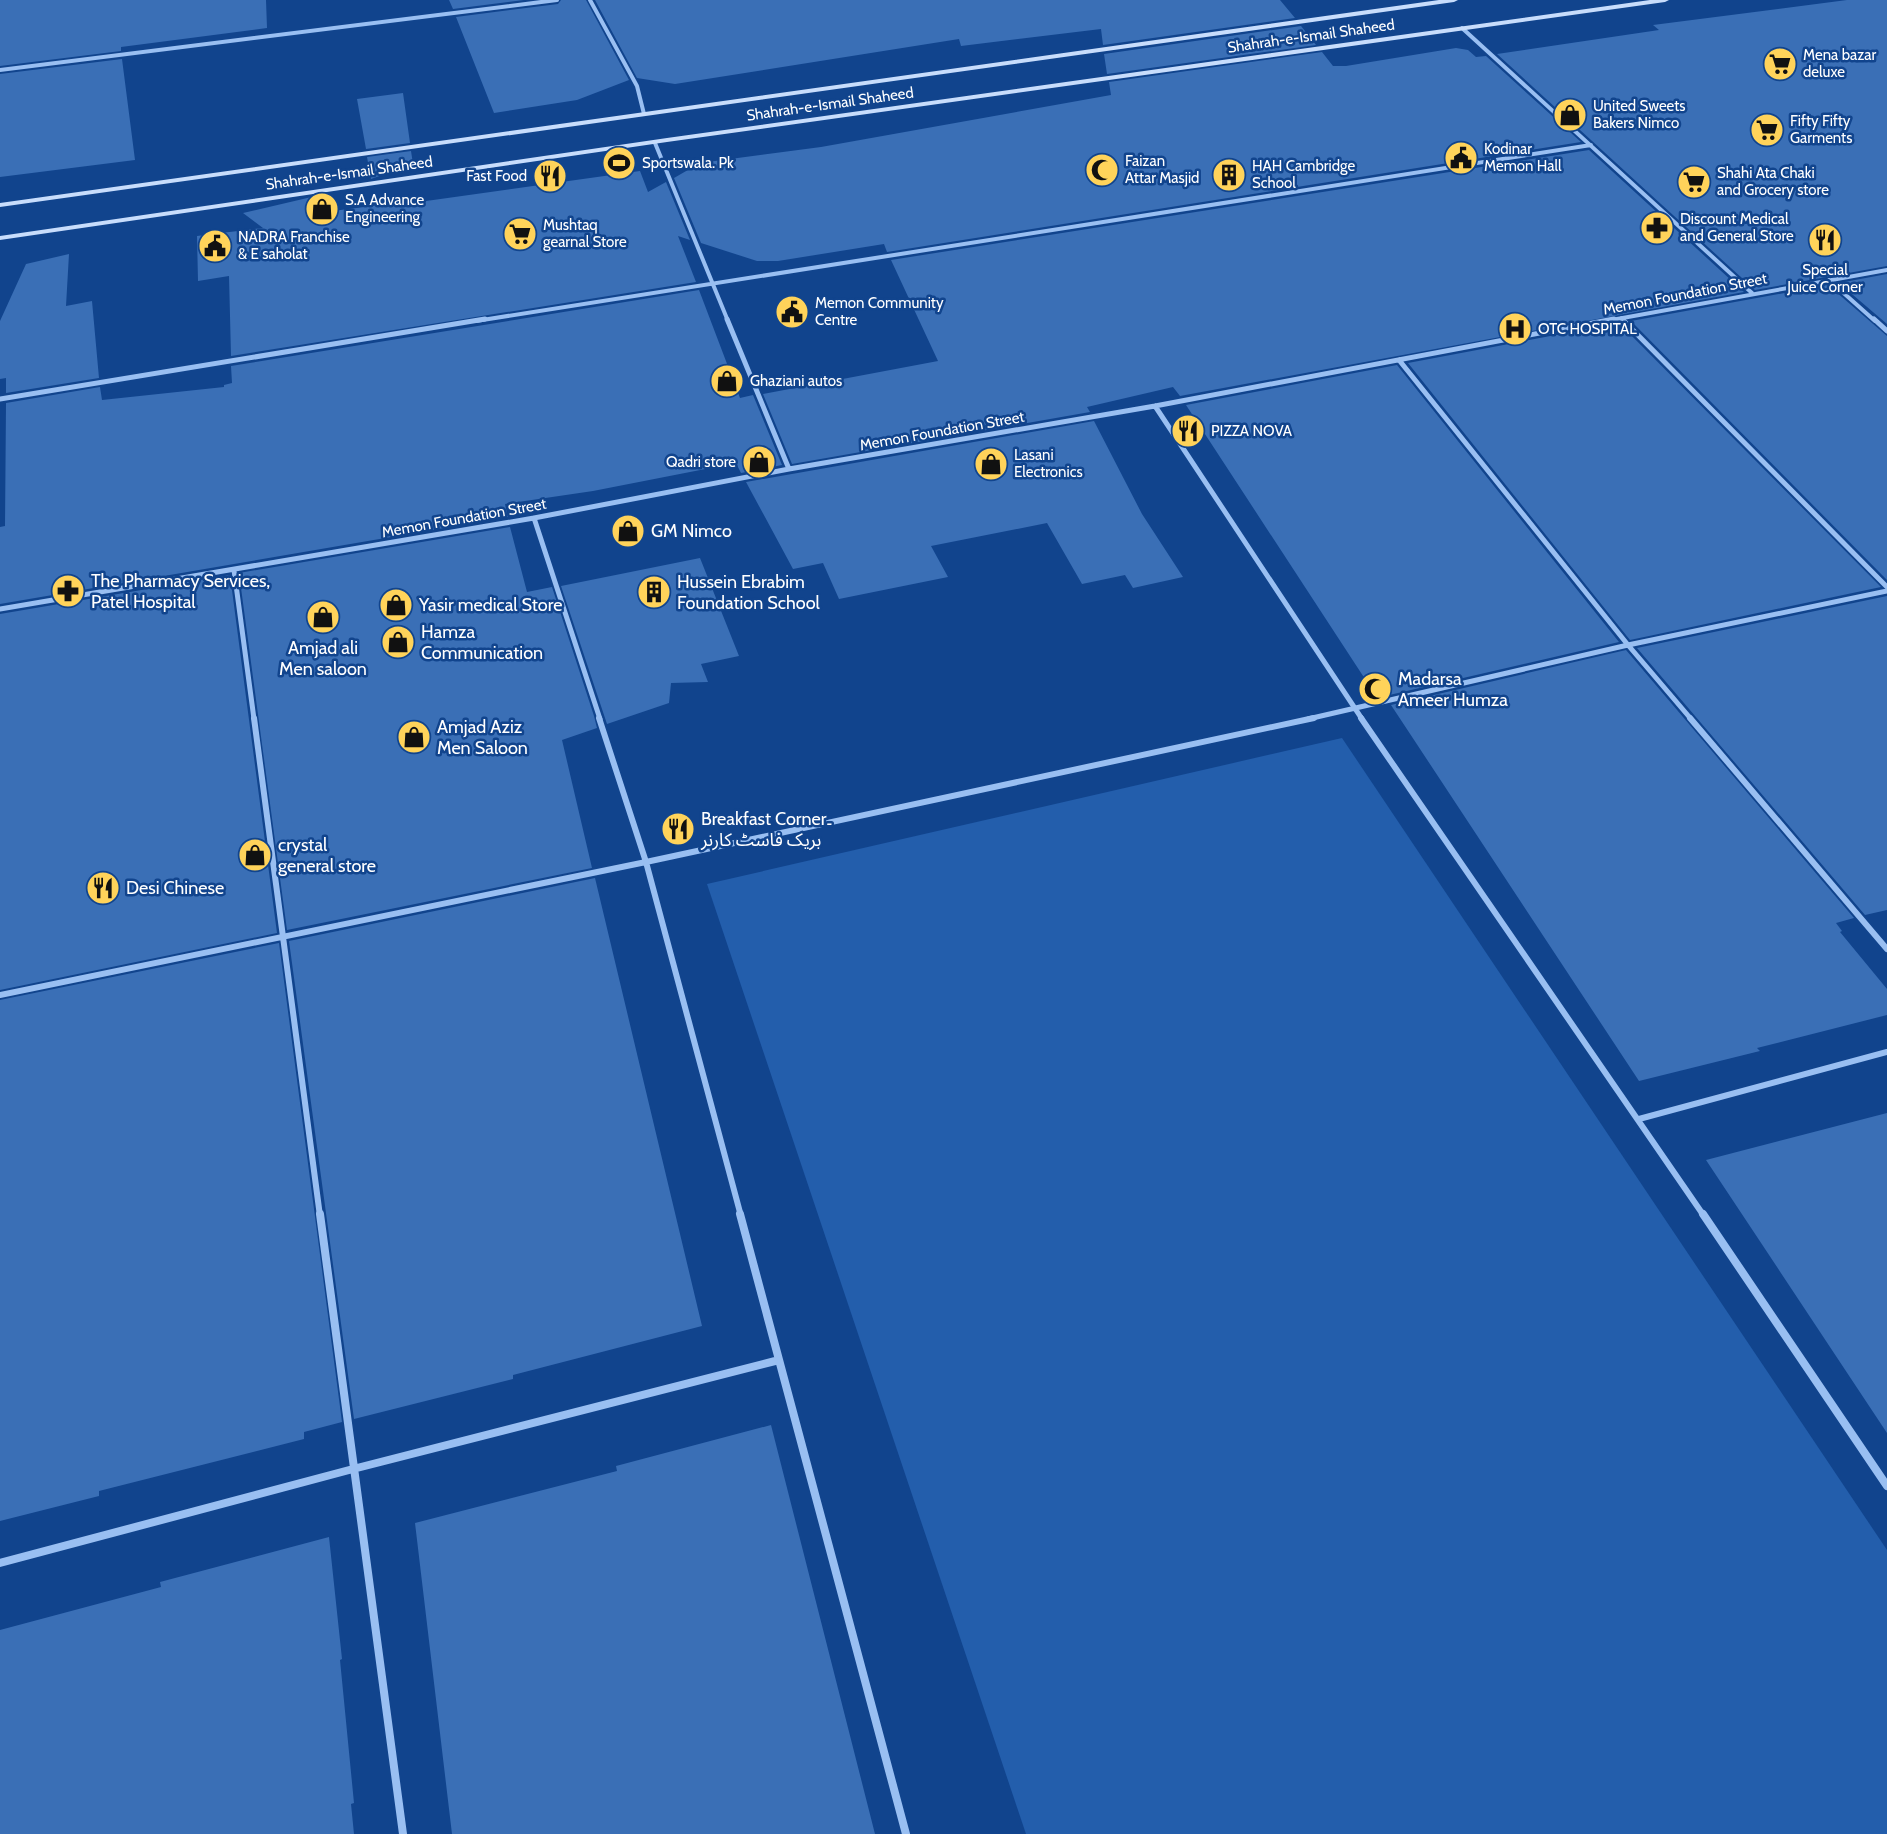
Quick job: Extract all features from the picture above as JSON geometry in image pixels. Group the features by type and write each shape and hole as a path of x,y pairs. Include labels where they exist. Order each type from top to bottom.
{"main road":[{"name":"Shahrah-e-Ismail Shaheed","path":"0,205 1434,1 1454,0"},
{"name":"Shahrah-e-Ismail Shaheed","path":"0,237 1665,0"}],"street":[{"path":"0,70 557,0"},
{"path":"590,0 637,86 644,114"},
{"path":"1462,28 1752,293"},
{"path":"655,143 789,470"},
{"path":"0,399 711,282 1591,145"},
{"name":"Memon Foundation Street","path":"0,609 534,518 1887,270"},
{"path":"1829,280 1887,332"},
{"path":"1621,318 1887,586"},
{"path":"1399,360 1629,645 1887,949"},
{"path":"1155,406 1355,709 1639,1119 1887,1486"},
{"path":"534,518 646,862 906,1834"},
{"path":"234,570 352,1469 403,1834"},
{"path":"0,995 646,862 1355,709 1629,645 1887,591"},
{"path":"1639,1119 1887,1052"},
{"path":"0,1563 352,1469 779,1360"}],"shaded area":[{"path":"1342,738 1887,1550 1887,1834 1026,1834 707,884"}],"building":[{"path":"0,0 266,0 267,28 121,47 121,51 0,66"},
{"path":"449,0 524,0 453,9"},
{"path":"561,0 586,0 629,80 577,100 494,113 456,17 558,4"},
{"path":"595,0 1280,0 1295,18 1103,45 1101,29 961,46 959,39 675,84 637,78"},
{"path":"1847,0 1887,0 1887,266 1755,290 1497,54 1659,30 1653,25"},
{"path":"1301,26 1316,45 1107,74 1104,54"},
{"path":"1456,48 1468,50 1476,57 1486,56 1581,142 887,252 884,244 778,261 757,261 701,243 674,178 700,163 821,147 1111,95 1109,82 1322,52 1333,66 1346,66"},
{"path":"122,59 135,160 0,177 0,74"},
{"path":"403,93 410,143 366,149 357,99"},
{"path":"1589,150 1744,292 1180,396 1173,387 1087,407 1090,412 792,464 763,394 938,361 891,260"},
{"path":"411,151 413,164 371,179 367,157"},
{"path":"640,171 648,192 666,182 690,240 678,236 696,282 231,356 229,276 198,281 197,236 263,228 243,213 320,195 325,212 419,200 419,202"},
{"path":"69,254 66,306 92,301 99,378 6,393 6,378 0,379 0,321 26,264"},
{"path":"1887,274 1887,324 1839,283"},
{"path":"1828,285 1887,336 1887,580 1631,321"},
{"path":"699,290 740,398 753,395 782,465 741,473 736,463 593,491 505,504 508,517 0,604 0,527 5,526 6,403 100,387 102,400 224,387 232,383 231,366"},
{"path":"1619,323 1881,587 1630,640 1408,363"},
{"path":"1397,365 1619,642 1385,696 1372,678 1365,679 1186,405"},
{"name":"Hussein Ebrabim Foundation School","path":"1094,421 1142,514 1183,577 1133,588 1125,575 1082,584 1047,523 931,546 948,577 839,599 823,563 793,569 746,482"},
{"path":"510,527 527,592 552,587 597,728 562,740 592,868 287,930 239,573"},
{"path":"700,558 739,656 701,664 708,682 671,683 669,703 607,724 561,586"},
{"path":"230,575 277,933 0,990 0,614"},
{"path":"1887,596 1887,910 1865,915 1637,648"},
{"path":"1626,650 1854,918 1836,923 1842,931 1840,932 1887,989 1887,1015 1757,1048 1760,1051 1639,1081 1391,705"},
{"path":"595,878 702,1326 513,1375 513,1379 354,1419 289,941"},
{"path":"279,943 342,1422 304,1432 304,1439 99,1491 99,1496 0,1521 0,1000"},
{"path":"1887,1113 1887,1433 1706,1160"},
{"path":"771,1425 875,1834 452,1834 415,1523 617,1471 616,1466"},
{"path":"329,1537 342,1659 340,1660 354,1803 351,1804 354,1834 0,1834 0,1630 161,1587 160,1582"}],"place":[{"name":"Mena bazar deluxe","path":"1780,64"},
{"name":"United Sweets Bakers Nimco","path":"1570,115"},
{"name":"Fifty Fifty Garments","path":"1767,130"},
{"name":"Kodinar Memon Hall","path":"1461,158"},
{"name":"Sportswala. Pk","path":"619,163"},
{"name":"Faizan Attar Masjid","path":"1102,170"},
{"name":"HAH Cambridge School","path":"1229,175"},
{"name":"Fast Food","path":"550,176"},
{"name":"Shahi Ata Chaki and Grocery store","path":"1694,182"},
{"name":"S.A Advance Engineering","path":"322,209"},
{"name":"Discount Medical and General Store","path":"1657,228"},
{"name":"Mushtaq gearnal Store","path":"520,234"},
{"name":"Special Juice Corner","path":"1825,240"},
{"name":"NADRA Franchise & E saholat","path":"215,246"},
{"name":"Memon Community Centre","path":"792,312"},
{"name":"OTC HOSPITAL","path":"1515,329"},
{"name":"Ghaziani autos","path":"727,381"},
{"name":"PIZZA NOVA","path":"1188,431"},
{"name":"Qadri store","path":"759,462"},
{"name":"Lasani Electronics","path":"991,464"},
{"name":"GM Nimco","path":"628,531"},
{"name":"The Pharmacy Services, Patel Hospital","path":"68,591"},
{"name":"Hussein Ebrabim Foundation School","path":"654,592"},
{"name":"Yasir medical Store","path":"396,605"},
{"name":"Amjad ali Men saloon","path":"323,617"},
{"name":"Hamza Communication","path":"398,642"},
{"name":"Madarsa Ameer Humza","path":"1375,689"},
{"name":"Amjad Aziz Men Saloon","path":"414,737"},
{"name":"Breakfast Corner۔ بریک فاسٹ کارنر","path":"678,829"},
{"name":"crystal general store","path":"255,855"},
{"name":"Desi Chinese","path":"103,888"}]}
